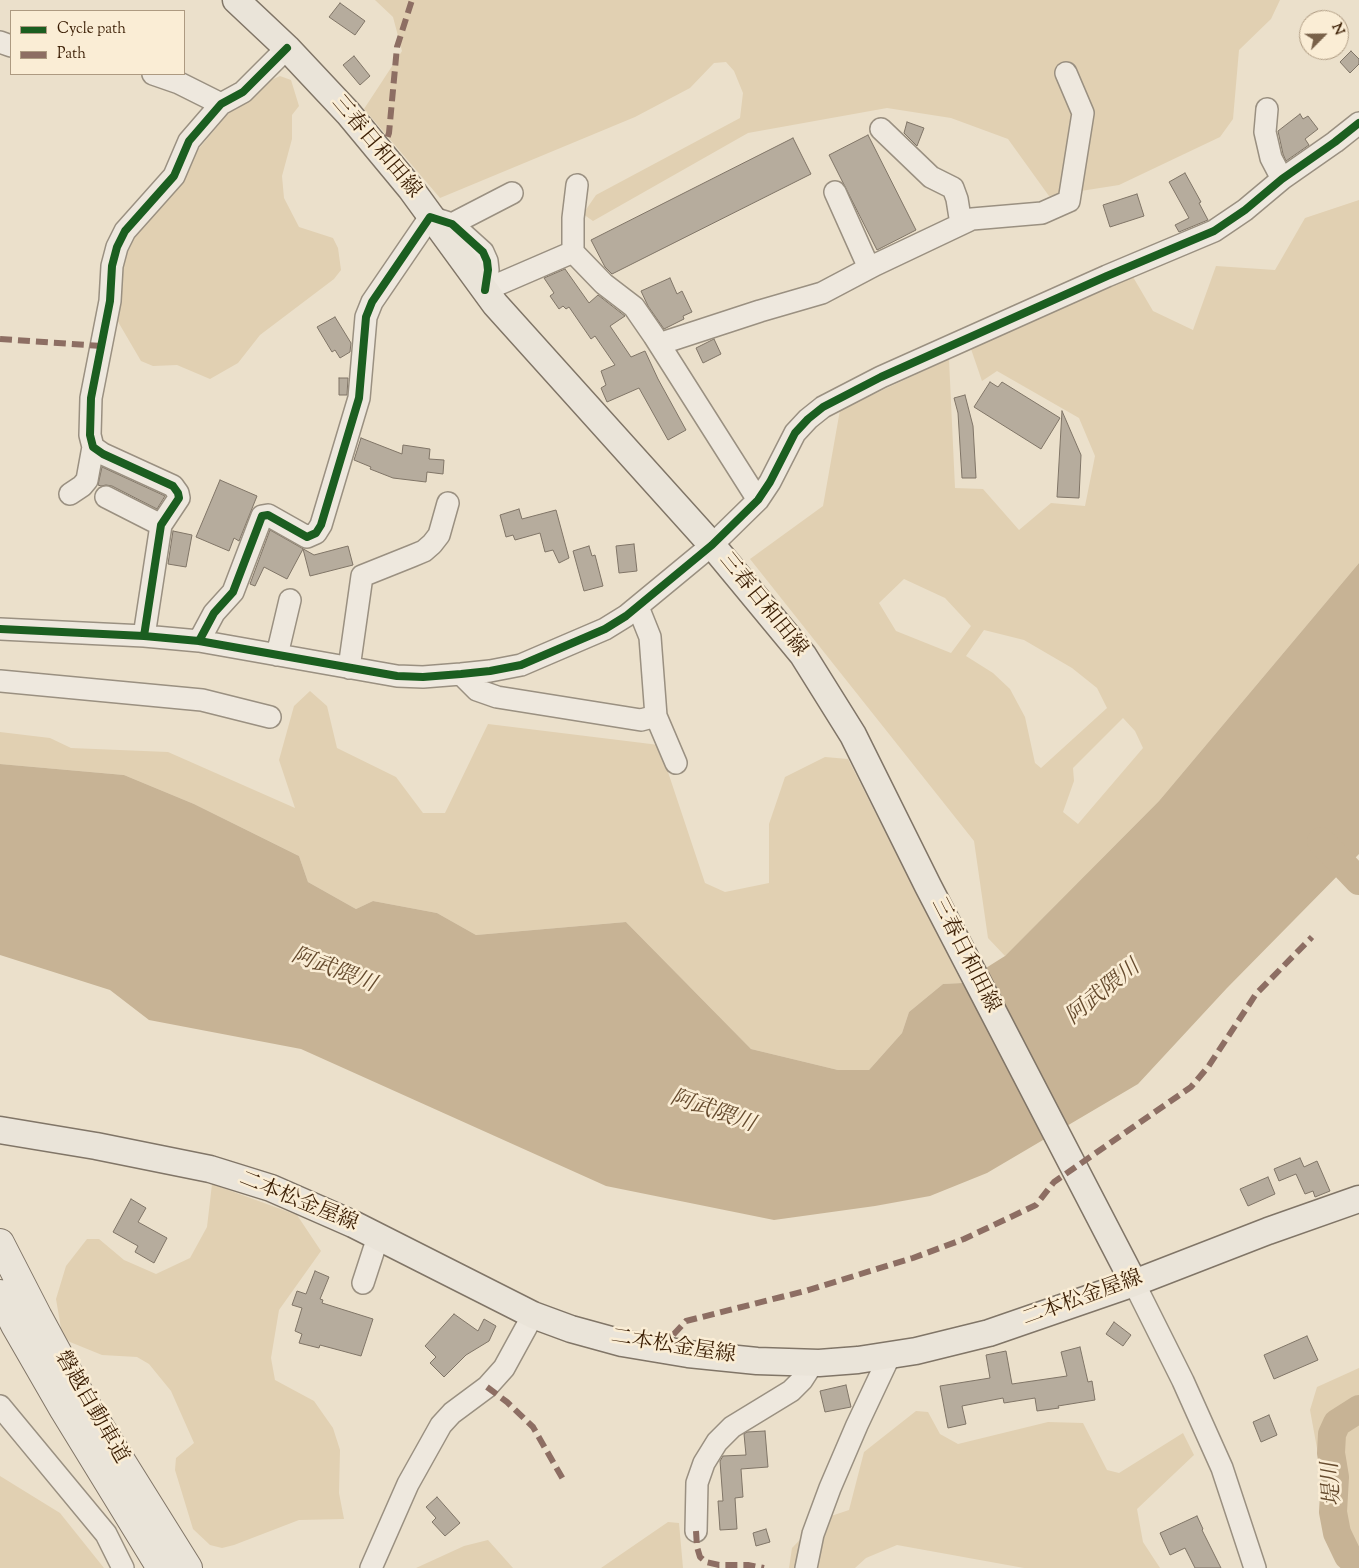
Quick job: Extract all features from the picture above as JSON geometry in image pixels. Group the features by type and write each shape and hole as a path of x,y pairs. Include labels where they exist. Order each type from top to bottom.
{"highway":[{"name":"磐越自動車道","path":"0,1242 26,1321 64,1410 161,1568"},
{"name":"磐越自動車道","path":"0,1294 26,1321 83,1400 188,1568"}],"main road":[{"name":"三春日和田線","path":"236,0 287,48 348,113 411,189 441,220 485,290 530,345 584,401 712,545 803,655 854,735 919,869 1134,1283"},
{"name":"二本松金屋線","path":"0,1130 87,1144 210,1169 271,1188 378,1237 534,1315 571,1329 622,1343 688,1354 757,1361 812,1363 858,1360 916,1351 989,1333 1134,1283 1268,1231 1359,1199"}],"street":[{"path":"70,494 87,480 93,447 90,435 91,398 110,301 112,266 117,248 125,231 174,176 189,141 221,104 244,92 287,48"},
{"path":"659,344 760,310 822,292 972,219 1042,213 1069,201 1083,113 1066,73"},
{"path":"157,75 179,83 221,104"},
{"path":"1267,109 1265,132 1271,158 1282,179"},
{"path":"0,629 144,636 200,641 397,676 423,677 461,674 522,665 605,629 638,607 712,545 758,500 770,482 795,434 808,419 823,407 881,377 1107,276 1214,231 1245,210 1282,179 1359,123"},
{"path":"881,129 931,177 953,188 962,224"},
{"path":"577,185 573,218 573,252 604,284 634,307 758,500"},
{"path":"200,641 214,613 233,592 262,516 268,515 307,537 316,533 322,525 359,398 366,317 372,302 441,220 512,192"},
{"path":"835,192 869,268"},
{"path":"485,290 573,252"},
{"path":"93,447 103,454 173,486 178,493 179,498 161,525 144,636"},
{"path":"106,497 161,525"},
{"path":"349,668 362,576 424,551 439,535 448,503"},
{"path":"277,655 290,600"},
{"path":"638,607 650,637 656,716 676,763"},
{"path":"461,674 478,690 496,697 641,720 656,716"},
{"path":"0,681 202,700 270,717"},
{"path":"363,1283 378,1237"},
{"path":"1134,1283 1183,1382 1222,1468 1255,1568"},
{"path":"371,1568 408,1484 441,1424 452,1413 487,1387 504,1368 534,1315"},
{"path":"806,1568 813,1534 830,1488 857,1424 890,1355"},
{"path":"696,1531 697,1483 704,1463 717,1442 732,1427 791,1391 802,1380 812,1363"},
{"path":"0,1406 106,1534 123,1568"}],"shaded area":[{"path":"375,0 1280,0 1271,19 1239,50 1233,119 1220,137 1119,185 1049,196 1008,139 951,118 887,108 748,133 593,221 583,214 596,195 740,118 743,93 734,71 726,62 714,63 690,88 635,117 440,198 364,109 402,51 393,17"},
{"path":"280,76 291,80 299,106 292,115 292,139 282,176 284,198 299,227 333,238 338,248 341,270 334,279 260,335 238,363 210,379 177,365 153,366 141,361 117,320 114,283 132,229 226,116 258,86"},
{"path":"1359,200 1359,563 1159,801 1005,956 988,938 974,841 750,559 823,506 840,410 949,359 955,488 983,489 1019,530 1051,503 1085,506 1095,456 1079,418 997,371 982,381 971,349 1133,277 1153,311 1193,330 1216,266 1275,270 1305,218","holes":["904,579 945,598 971,626 951,653 896,631 879,603","984,630 1024,640 1072,668 1097,688 1107,708 1041,768 1035,763 1025,717 1010,689 993,673 966,656","1123,718 1135,731 1143,748 1078,824 1063,812 1074,781 1073,768"]},
{"path":"310,691 327,706 337,748 396,777 423,813 445,813 488,724 659,745 705,883 725,892 769,883 769,824 785,777 825,757 848,759 962,983 943,984 909,1012 902,1033 869,1070 838,1070 751,1049 626,922 476,935 437,913 373,901 356,909 308,882 299,856 194,804 124,775 0,764 0,732 50,738 71,748 168,752 295,808 279,760 294,706"},
{"path":"212,1184 297,1215 321,1251 279,1310 271,1358 275,1380 314,1401 333,1428 340,1450 339,1493 344,1519 299,1520 222,1548 210,1545 193,1529 175,1470 176,1458 194,1443 171,1391 149,1364 137,1357 102,1355 70,1342 62,1334 56,1299 66,1266 87,1239 99,1239 124,1260 156,1274 190,1258 207,1227"},
{"path":"1359,1368 1359,1568 1357,1568 1332,1530 1310,1410 1317,1387"},
{"path":"916,1411 928,1412 940,1434 958,1444 1048,1422 1083,1423 1107,1470 1119,1473 1183,1433 1194,1455 1137,1509 1143,1542 1160,1568 1024,1568 897,1545 866,1558 855,1568 789,1568 792,1548 819,1520 849,1510 864,1452"},
{"path":"0,1476 60,1513 104,1568 0,1568"},
{"path":"668,1522 679,1523 683,1568 601,1568"},
{"path":"488,1540 513,1568 416,1568 464,1546"}],"water":[{"name":"阿武隈川","path":"1359,563 1359,854 1227,988 1138,1084 987,1173 930,1196 875,1206 774,1220 606,1186 301,1049 149,1020 110,990 0,955 0,764 124,775 194,804 299,856 308,882 356,909 373,901 437,913 476,935 626,922 751,1049 838,1070 869,1070 902,1033 909,1012 943,984 962,983 1005,956 1159,801"}],"building":[{"path":"340,3 365,21 355,35 329,17"},
{"path":"1351,51 1359,59 1359,64 1350,73 1340,62 1342,60 1349,60 1349,53"},
{"path":"354,56 370,76 360,85 343,65"},
{"path":"1300,114 1303,119 1308,116 1318,129 1305,139 1309,145 1286,161 1278,131"},
{"path":"907,122 924,128 917,146 904,133"},
{"path":"868,135 916,230 877,250 829,155"},
{"path":"793,138 811,174 612,274 605,267 591,240"},
{"path":"1185,173 1201,202 1199,203 1208,220 1179,232 1175,225 1189,218 1169,182"},
{"path":"1137,194 1144,216 1110,227 1103,205"},
{"path":"565,269 589,303 598,295 625,316 610,326 631,357 645,351 686,430 668,440 639,388 607,402 601,388 606,385 601,371 615,365 595,336 591,339 569,307 566,309 563,306 559,309 550,296 554,293 544,278"},
{"path":"670,278 677,294 682,291 692,312 683,316 684,319 664,329 648,306 641,291"},
{"path":"335,317 351,343 350,352 340,358 335,350 332,352 317,327"},
{"path":"714,339 721,354 703,363 696,348"},
{"path":"339,378 348,378 347,395 339,395"},
{"path":"990,382 998,387 1002,382 1060,418 1041,449 974,407"},
{"path":"965,395 973,426 976,478 962,478 958,413 954,398"},
{"path":"1062,411 1081,455 1079,498 1057,497"},
{"path":"361,438 402,454 403,445 430,449 429,459 444,460 443,474 427,472 426,482 393,478 370,469 371,467 354,460"},
{"path":"102,467 165,496 157,509 112,486 98,485"},
{"path":"220,480 257,496 239,541 234,538 229,551 196,537"},
{"path":"519,509 522,519 556,510 569,558 559,563 553,550 545,552 540,533 515,540 513,535 506,537 500,515"},
{"path":"270,530 314,555 348,546 353,565 310,576 303,549 287,579 264,567 255,586 250,584"},
{"path":"173,531 192,535 186,567 168,564"},
{"path":"634,544 637,571 619,573 616,546"},
{"path":"589,546 592,556 595,555 603,586 584,591 573,551"},
{"path":"1300,1158 1304,1167 1317,1161 1330,1191 1315,1197 1313,1191 1305,1194 1296,1174 1279,1181 1274,1169"},
{"path":"1268,1177 1275,1194 1248,1206 1240,1189"},
{"path":"131,1199 146,1208 138,1222 167,1238 154,1263 135,1252 138,1246 113,1232"},
{"path":"315,1271 329,1277 320,1299 323,1300 322,1303 373,1319 361,1356 320,1345 319,1348 299,1343 302,1334 295,1331 302,1308 292,1305 297,1291 306,1294"},
{"path":"454,1314 478,1331 484,1319 496,1326 489,1341 466,1355 444,1377 430,1363 436,1357 425,1346"},
{"path":"1114,1322 1131,1335 1123,1346 1106,1334"},
{"path":"1307,1336 1318,1360 1274,1379 1264,1355"},
{"path":"1080,1347 1088,1382 1092,1381 1095,1400 1037,1411 1035,1398 1004,1403 1003,1398 962,1406 966,1424 948,1428 940,1386 990,1378 986,1355 1006,1351 1012,1384 1067,1376 1061,1352"},
{"path":"846,1385 851,1407 825,1412 820,1391"},
{"path":"1269,1415 1277,1435 1261,1442 1253,1422"},
{"path":"765,1431 768,1467 741,1469 743,1497 735,1498 737,1529 720,1530 718,1501 723,1501 720,1461 723,1456 746,1455 744,1434 747,1432"},
{"path":"437,1497 460,1523 445,1536 432,1522 436,1518 426,1507"},
{"path":"1197,1516 1221,1568 1195,1568 1185,1548 1170,1555 1160,1533"},
{"path":"766,1529 770,1542 756,1546 753,1533"}],"waterway":[{"name":"堤川","path":"1321,841 1359,881"},
{"name":"堤川","path":"1359,1409 1337,1423 1332,1434 1331,1453 1335,1477 1333,1512 1337,1533 1348,1556 1359,1565"}],"marked path":[{"path":"382,154 389,133 397,47 412,0"},
{"path":"0,339 102,346"},
{"path":"661,1348 686,1321 805,1291 913,1258 964,1239 1036,1205 1054,1182 1191,1087 1208,1067 1256,994 1312,937"},
{"path":"487,1387 507,1402 533,1427 564,1481"},
{"path":"696,1531 700,1557 706,1562 719,1565 748,1565 764,1568"}],"cycle path":[{"path":"144,636 161,525 179,498 173,486 103,454 93,447 90,435 91,398 110,301 112,266 117,247 125,231 174,176 189,141 221,104 243,92 287,48"},
{"path":"0,629 144,636 199,641 397,676 423,677 461,674 521,665 605,629 626,616 712,545 758,500 770,482 795,433 823,407 881,377 1107,276 1214,231 1245,210 1282,179 1359,123"},
{"path":"199,641 214,613 233,592 262,516 268,515 307,537 316,533 321,525 359,398 366,317 372,302 430,217 452,224 483,252 488,270 485,290"}]}
